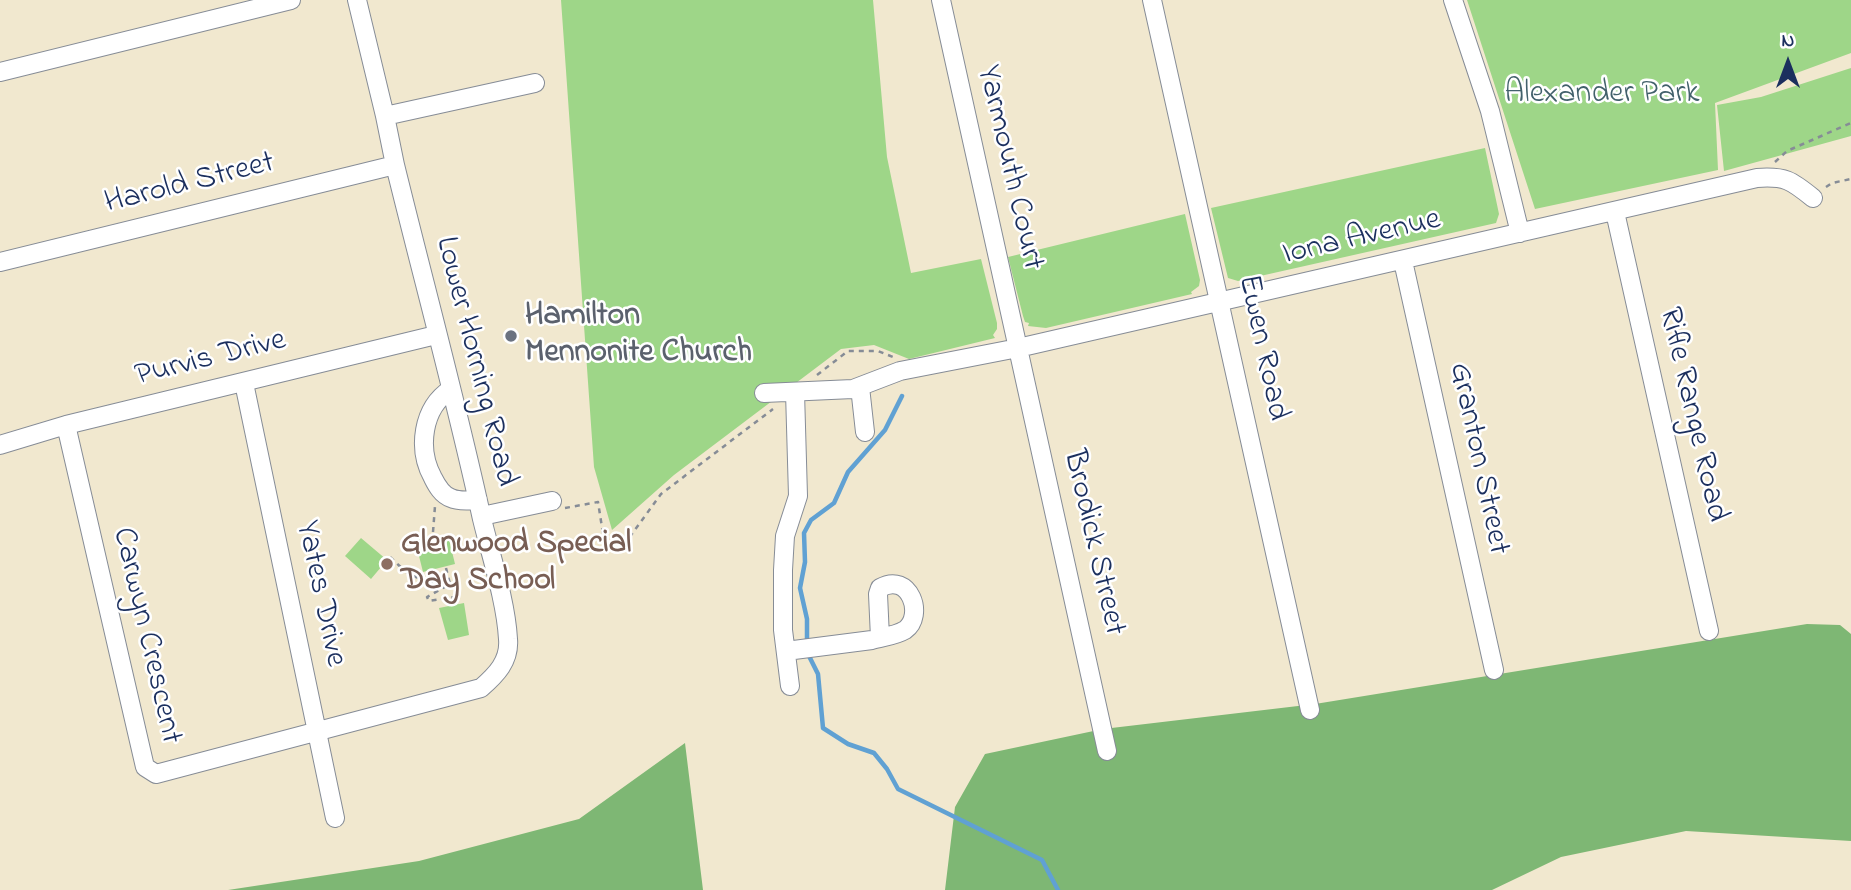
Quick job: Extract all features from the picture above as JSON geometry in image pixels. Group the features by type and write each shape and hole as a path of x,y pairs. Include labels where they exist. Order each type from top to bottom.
{"street":[{"path":"0,72 291,0"},
{"name":"Lower Horning Road","path":"317,733 481,688 497,675 505,661 509,641 480,508 356,0"},
{"name":"Yarmouth Court","path":"942,0 1017,348"},
{"name":"Ewen Road","path":"1152,0 1310,710"},
{"path":"1453,0 1490,111 1520,233"},
{"path":"385,116 535,83"},
{"name":"Harold Street","path":"0,262 395,165"},
{"name":"Iona Avenue","path":"764,393 860,387 900,371 1017,348 1757,178 1780,177 1798,186 1812,198"},
{"name":"Rifle Range Road","path":"1615,212 1709,631"},
{"name":"Granton Street","path":"1403,261 1494,670"},
{"name":"Purvis Drive","path":"0,445 66,425 436,335"},
{"name":"Brodick Street","path":"1017,348 1107,751"},
{"name":"Yates Drive","path":"244,383 335,818"},
{"path":"860,387 865,432"},
{"path":"451,389 439,397 429,414 424,435 430,471 439,489 448,498 480,508 552,500"},
{"path":"790,686 783,612 785,536 798,496 795,391"},
{"name":"Carwyn Crescent","path":"66,425 145,767 156,774 317,733"},
{"path":"786,651 880,638"}],"path":[{"path":"1757,178 1787,151 1851,123"},
{"path":"1812,198 1832,183 1851,179"},
{"path":"816,375 848,351 878,351 919,367"},
{"path":"552,500 559,509 598,502 604,540 615,544 629,538 661,494 775,407"},
{"path":"433,532 439,489"},
{"path":"390,557 406,572 429,583 448,578"},
{"path":"446,568 450,584 427,597 429,601 456,597 456,601"}],"green space":[{"path":"561,0 873,0 887,157 911,273 981,259 997,323 993,335 995,338 909,359 874,345 841,349 674,475 612,530 594,467"},
{"name":"Alexander Park","path":"1467,0 1851,0 1851,53 1715,103 1718,170 1535,209"},
{"path":"1851,68 1851,136 1724,171 1717,105 1761,97"},
{"path":"1485,148 1499,214 1496,223 1238,281 1228,278 1211,208"},
{"path":"1185,214 1200,280 1199,286 1192,294 1046,328 1028,326 1029,323 1025,322 1008,257"},
{"path":"448,535 455,564 423,572 415,540"},
{"path":"361,538 387,560 371,579 345,556"},
{"path":"464,603 469,635 448,640 439,608"},
{"path":"1807,624 1840,625 1851,634 1851,841 1686,831 1561,857 1492,890 945,890 955,807 985,754 1103,729 1315,704"},
{"path":"685,743 703,890 228,890 419,861 579,819"}],"waterway":[{"path":"807,644 807,619 800,588 805,562 804,533 811,520 834,503 848,472 885,430 902,396"},
{"path":"807,652 818,674 823,728 848,744 874,753 898,789 1042,860 1058,890"}],"place":[{"name":"Hamilton Mennonite Church","path":"511,336"},
{"name":"Glenwood Special Day School","path":"387,564"}]}
